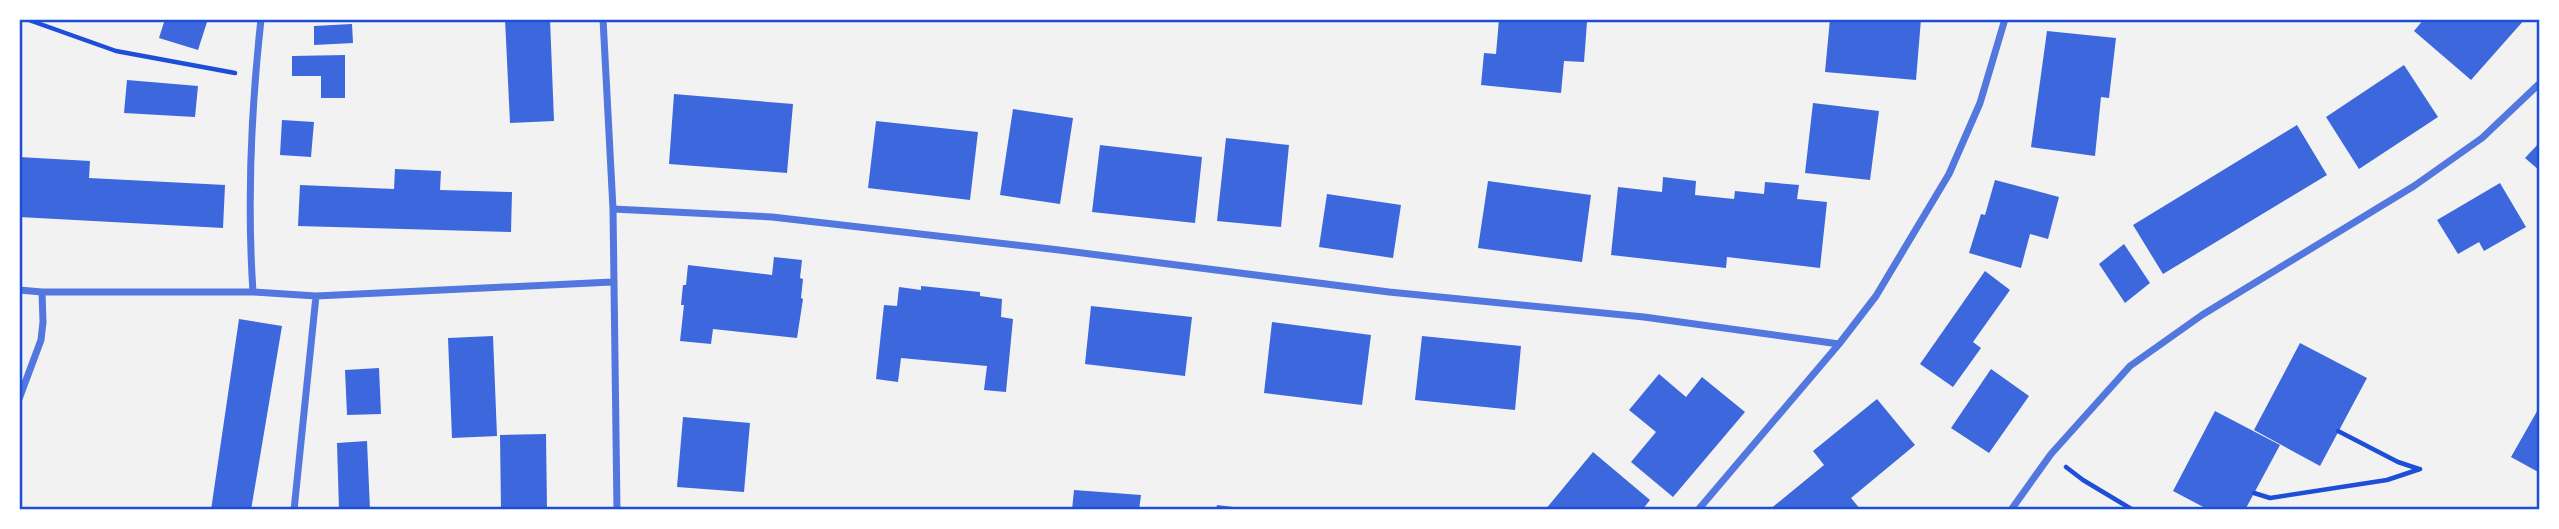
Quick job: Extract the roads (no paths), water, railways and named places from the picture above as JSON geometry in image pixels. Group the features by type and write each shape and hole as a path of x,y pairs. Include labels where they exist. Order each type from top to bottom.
{"street":[{"path":"253,292 250,241 255,77 261,19"},
{"path":"603,19 613,209 617,510"},
{"path":"1698,510 1839,344 1876,296 1949,174 1980,103 2005,19"},
{"path":"2011,510 2051,454 2130,366 2202,315 2414,186 2482,138 2540,83"},
{"path":"613,209 786,219 1390,292 1644,317 1839,344"},
{"path":"19,290 253,292 316,296 612,282"},
{"path":"19,399 41,340 42,292"},
{"path":"294,510 316,296"}]}
